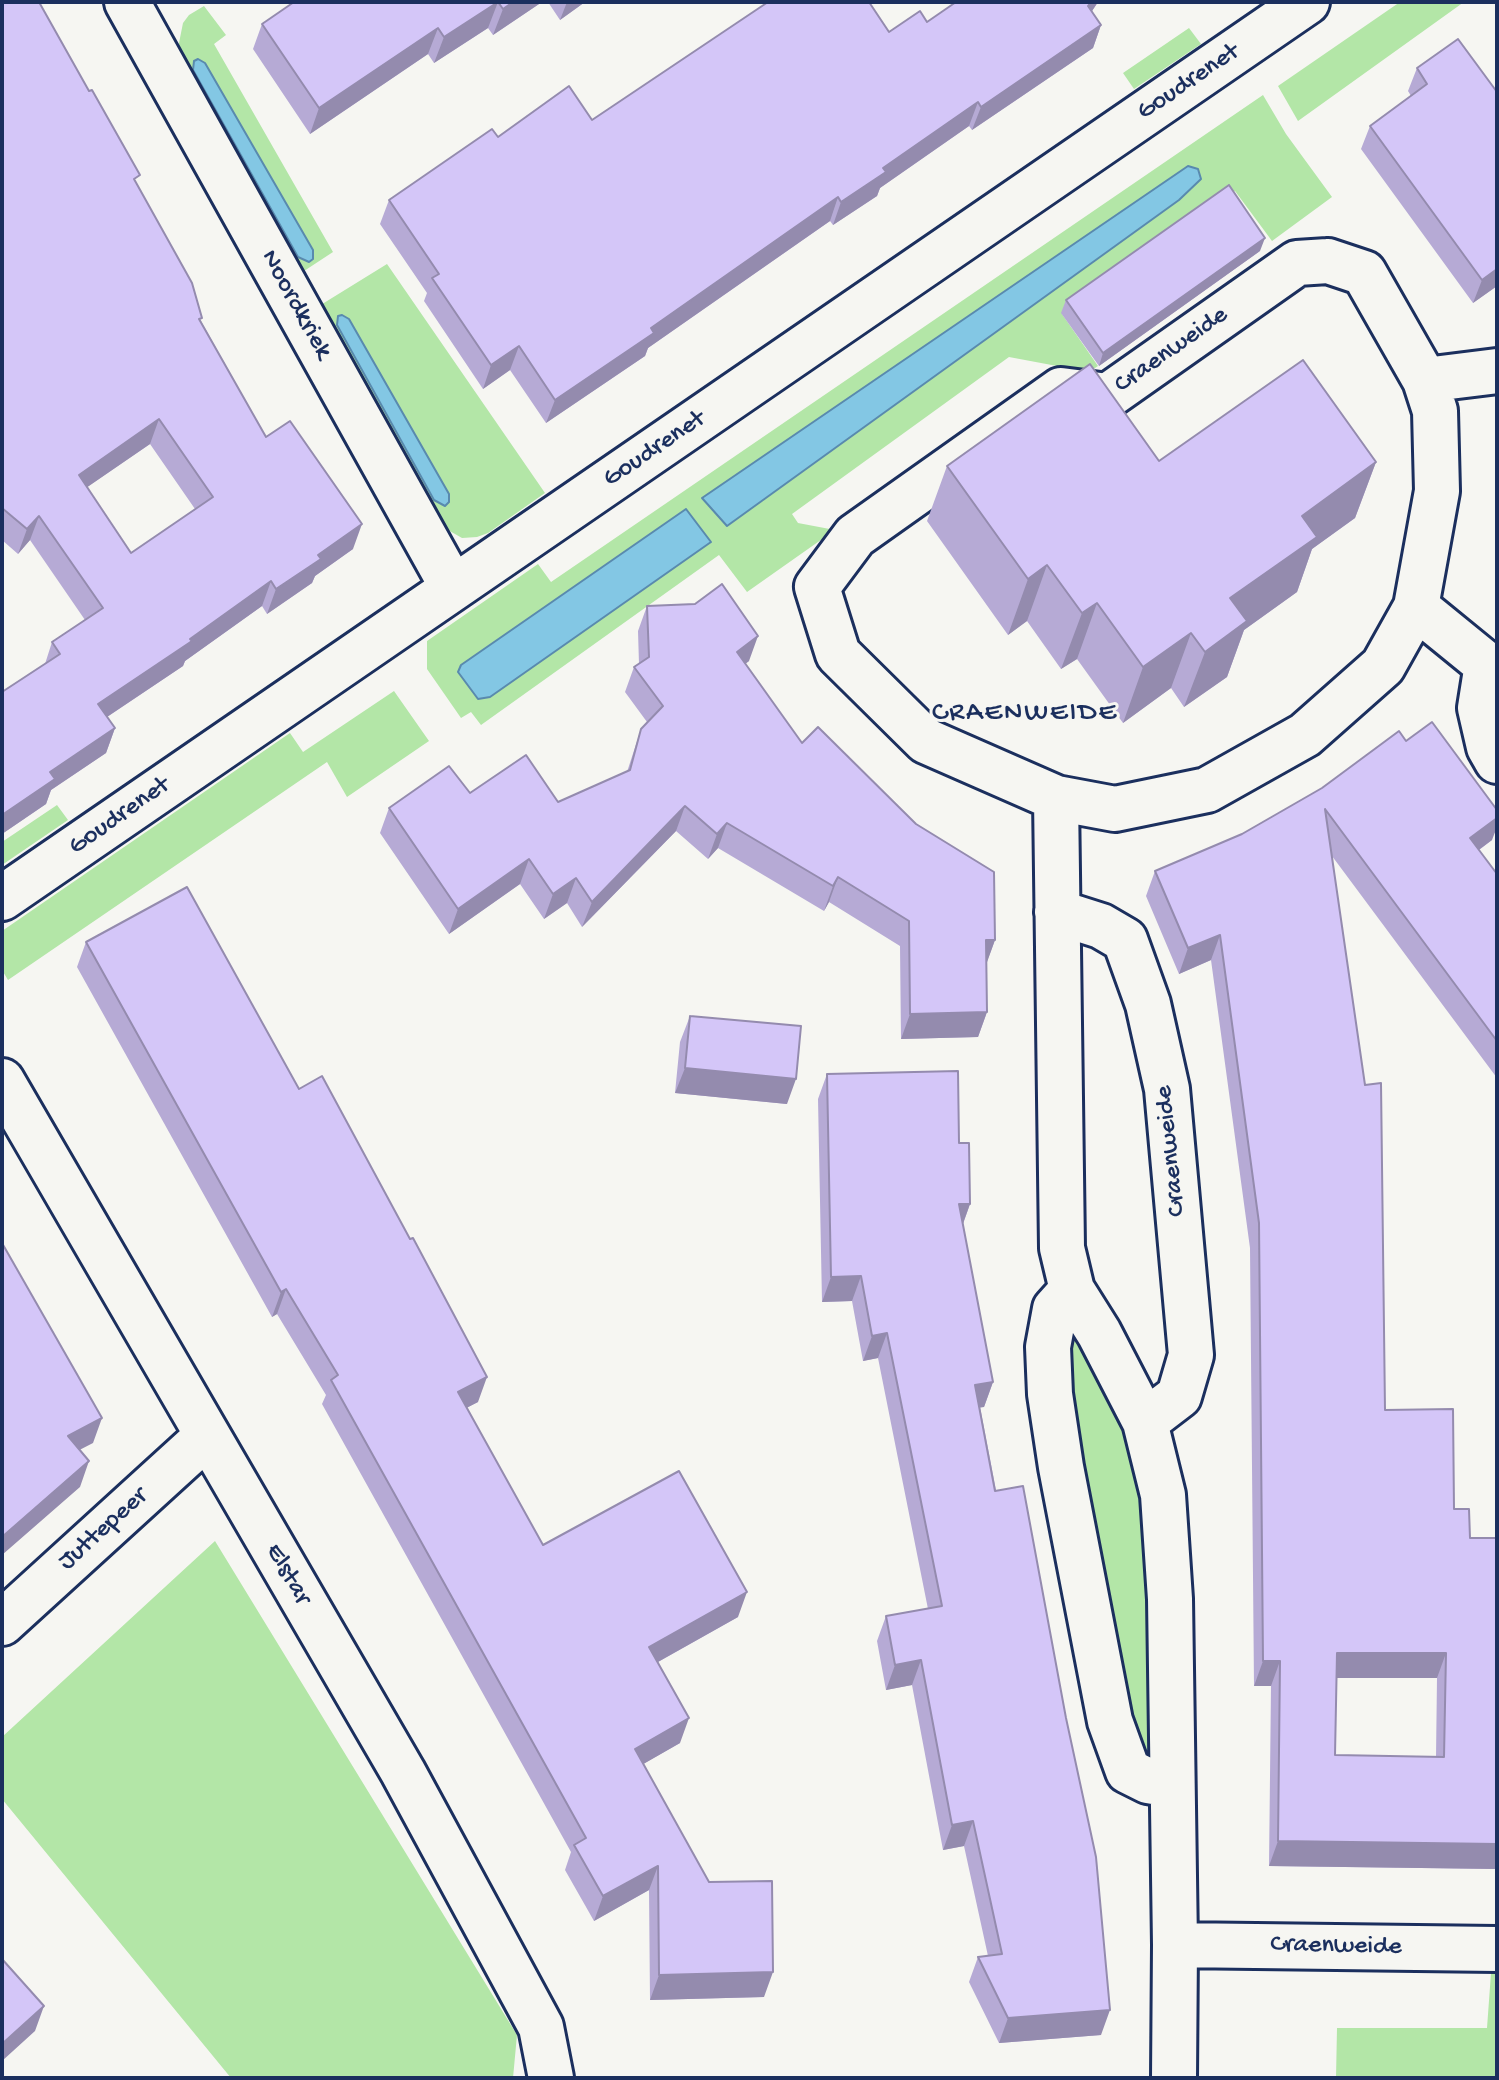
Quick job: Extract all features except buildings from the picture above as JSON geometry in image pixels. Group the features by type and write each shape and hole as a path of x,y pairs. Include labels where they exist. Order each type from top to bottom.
{"street":[{"name":"Goudrenet","path":"2,898 1307,2"},
{"name":"Noordkriek","path":"143,8 453,588"},
{"name":"Craenweide","path":"1328,261 1364,273 1425,380 1435,411 1437,491 1416,607 1383,666 1305,735 1207,790 1115,809 1056,798 926,741 838,654 817,587 855,536 1061,390 1108,396 1297,263 1328,261"},
{"path":"1425,380 1497,371"},
{"path":"1416,607 1492,669 1480,708 1489,747 1497,761"},
{"path":"1056,798 1062,1248 1072,1290 1099,1333 1145,1422 1163,1495 1170,1599 1174,2078"},
{"name":"Craenweide","path":"1057,912 1101,926 1125,940 1148,1004 1167,1089 1191,1355 1179,1396 1145,1422"},
{"name":"Elstar","path":"2,1081 403,1772 541,2027 551,2078"},
{"path":"1072,1290 1055,1309 1048,1347 1050,1394 1110,1721 1128,1771 1148,1781 1172,1785"},
{"name":"Juttepeer","path":"2,1623 206,1437"},
{"name":"Craenweide","path":"1175,1945 1497,1949"}],"green space":[{"path":"1400,2 1464,2 1298,121 1278,86"},
{"path":"204,6 226,35 214,44 333,252 301,273 180,59 178,48 183,23 189,15"},
{"path":"1189,28 1201,44 1134,89 1123,73"},
{"path":"1263,95 1286,134 1332,197 1272,241 1235,191 1062,314 1098,366 1089,372 1009,357 792,514 798,523 835,530 747,592 719,555 481,725 471,712 461,718 427,669 427,641 538,564 551,582"},
{"path":"387,264 545,493 488,533 477,537 462,538 448,530 319,306"},
{"path":"394,691 429,741 347,797 327,762 8,980 2,970 2,931 290,733 303,752"},
{"path":"57,805 68,820 2,865 2,842"},
{"path":"1070,1334 1081,1342 1114,1400 1141,1490 1151,1718 1149,1754 1135,1749 1058,1349"},
{"path":"215,1541 517,2035 513,2078 231,2078 2,1799 2,1737"},
{"path":"1491,1973 1497,1973 1497,2078 1336,2078 1337,2028 1487,2028"}],"water":[{"path":"198,59 205,63 313,250 313,259 309,262 298,257 193,70 194,61"},
{"path":"1188,166 1198,169 1201,179 1179,200 727,526 702,498"},
{"path":"338,316 349,319 449,494 449,502 445,506 434,500 337,325"},
{"path":"686,509 711,542 490,697 478,699 458,672 461,665"}],"district":[{"name":"CRAENWEIDE","path":"1025,715"}]}
